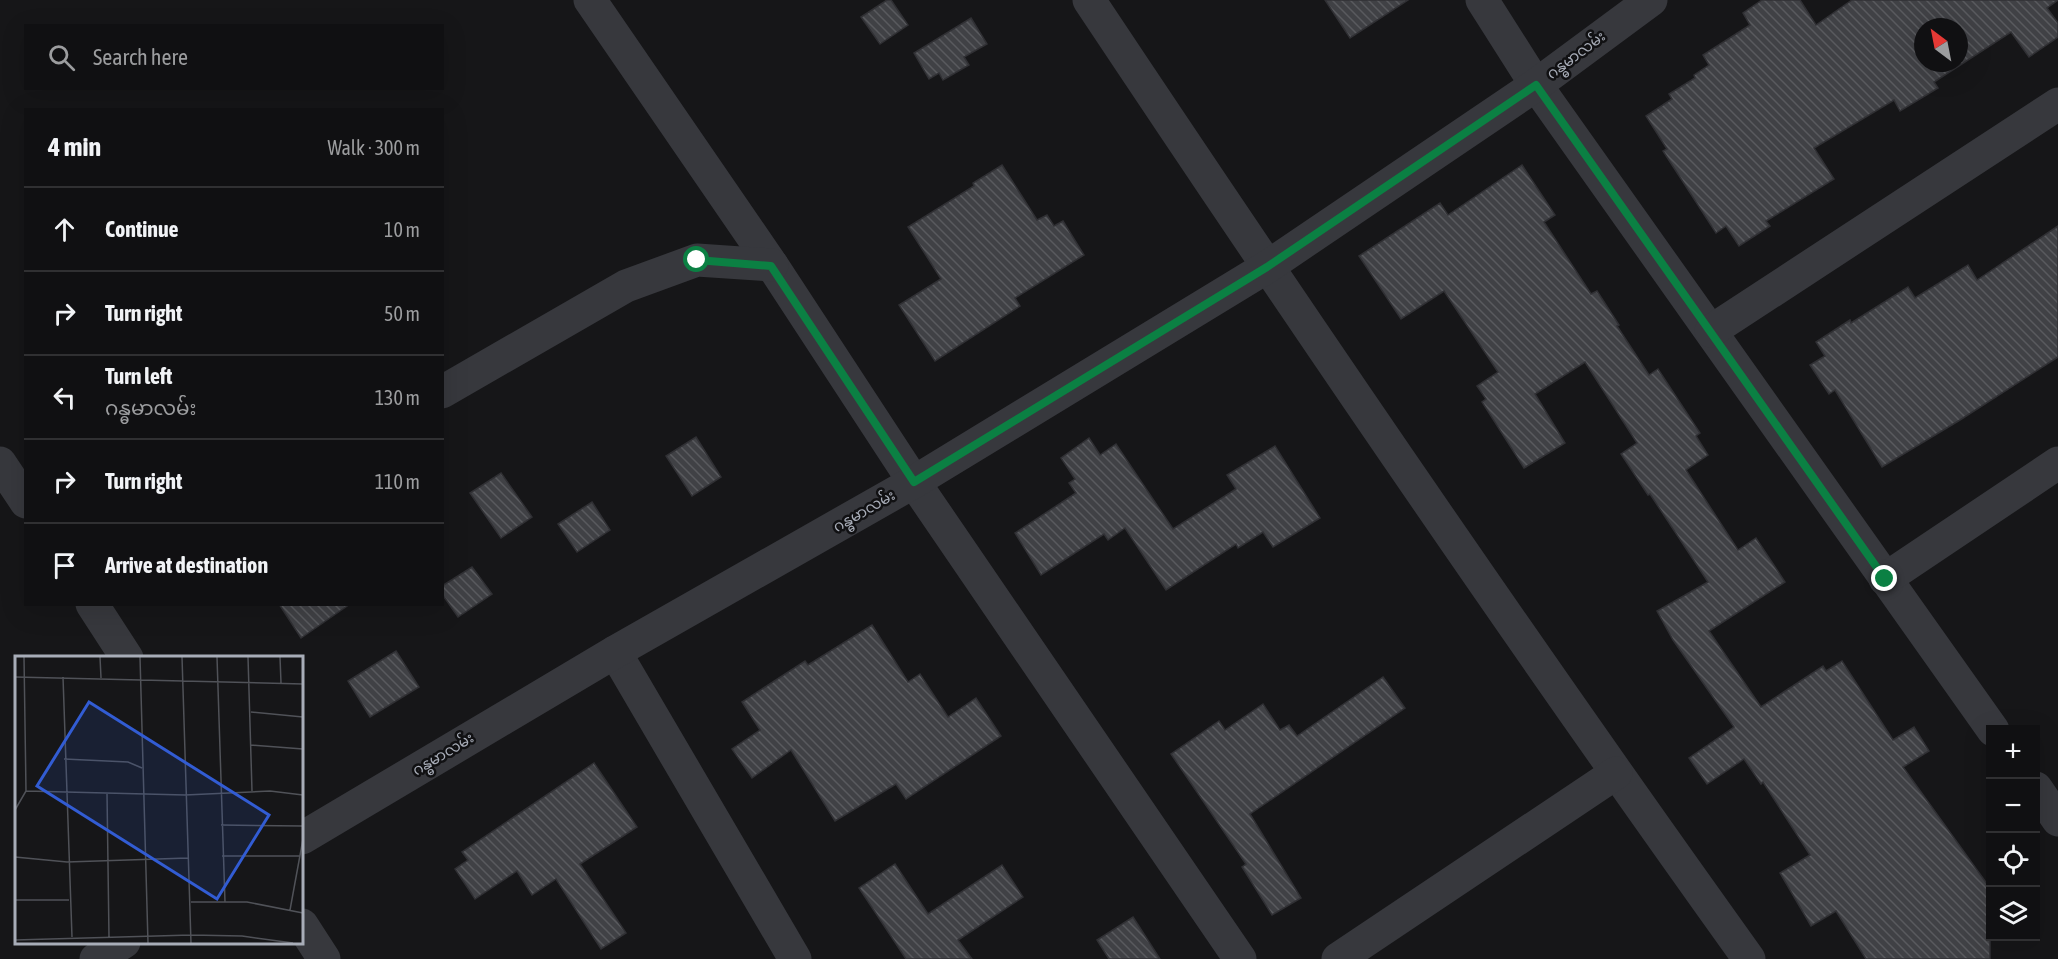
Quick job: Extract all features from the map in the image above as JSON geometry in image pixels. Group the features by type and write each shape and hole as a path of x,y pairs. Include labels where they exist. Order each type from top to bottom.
{"street":[{"path":"590,0 771,266 914,482 1240,959"},
{"path":"1089,0 1267,267 1616,773 1749,959"},
{"path":"1482,0 1536,85 1990,725"},
{"name":"ဂန္ဓမာလမ်း","path":"303,837 615,652 914,482 1267,267 1536,85 1651,0"},
{"path":"1711,331 2058,104"},
{"path":"444,391 626,286 697,260 771,266"},
{"path":"0,463 24,499"},
{"path":"1885,579 2058,463"},
{"path":"93,606 126,656"},
{"path":"615,652 795,959"},
{"path":"1338,959 1616,773"},
{"path":"2040,794 2058,820"},
{"path":"303,927 324,959"},
{"path":"96,959 121,944"}],"building":[{"path":"887,0 891,0 908,25 880,44 861,17"},
{"path":"1325,0 1408,0 1350,38"},
{"path":"1762,0 1800,0 1816,25 1852,0 2058,0 2047,8 2058,23 2058,37 2029,57 2011,32 1968,60 1968,18 1914,18 1914,72 1949,72 1934,82 1938,88 1900,111 1894,100 1814,148 1834,179 1766,221 1770,226 1739,246 1726,226 1716,233 1663,151 1667,149 1646,116 1672,99 1669,94 1695,78 1694,75 1709,65 1703,55 1750,25 1743,13"},
{"path":"971,18 987,44 964,57 969,65 943,80 939,73 929,79 914,53"},
{"path":"1002,165 1037,220 1047,215 1054,226 1063,221 1084,255 1015,298 1020,306 935,361 899,305 941,279 908,227 974,186 973,183"},
{"path":"1522,165 1555,215 1544,222 1591,294 1597,291 1649,375 1658,369 1700,433 1696,436 1708,455 1686,470 1738,550 1756,538 1785,582 1709,631 1761,707 1823,666 1826,671 1842,661 1893,740 1914,727 1929,751 1903,767 1986,882 1986,941 1990,941 1990,959 1866,959 1836,911 1811,926 1780,873 1810,855 1763,782 1761,784 1744,759 1707,784 1689,758 1734,727 1673,640 1657,611 1708,582 1621,454 1637,443 1585,362 1535,394 1565,443 1524,468 1482,402 1486,399 1477,386 1498,372 1444,291 1401,319 1359,256 1440,203 1448,215"},
{"path":"2058,226 2058,357 1882,467 1835,390 1829,394 1810,365 1825,356 1816,342 1908,287 1915,298 1968,265 1977,280"},
{"path":"696,437 721,477 692,496 666,456"},
{"path":"1089,438 1100,455 1116,444 1173,529 1236,489 1227,475 1275,446 1320,518 1273,547 1263,532 1238,548 1236,544 1166,590 1125,528 1108,540 1104,534 1041,575 1015,533 1076,493 1069,483 1075,479 1061,458"},
{"path":"501,473 532,517 501,538 470,493"},
{"path":"592,502 610,530 577,552 558,524"},
{"path":"472,567 492,594 458,617 444,597 444,585"},
{"path":"280,606 347,606 301,638"},
{"path":"872,625 908,682 920,674 948,717 976,698 1001,736 906,799 896,784 835,821 791,750 752,778 732,749 760,730 742,702 805,661 808,665"},
{"path":"396,651 419,687 370,717 348,681"},
{"path":"1383,677 1405,708 1250,814 1301,898 1272,915 1242,867 1246,864 1171,754 1219,721 1225,730 1263,704 1280,730 1289,725 1297,736"},
{"path":"594,763 637,827 580,864 626,933 601,949 556,879 532,895 517,871 475,899 455,869 468,860 462,852"},
{"path":"895,864 928,914 1002,865 1023,897 958,940 972,959 906,959 859,888"},
{"path":"1133,917 1160,959 1109,959 1097,940"}],"route":[{"path":"697,260 771,266 914,482 1267,267 1536,85 1885,579"}]}
